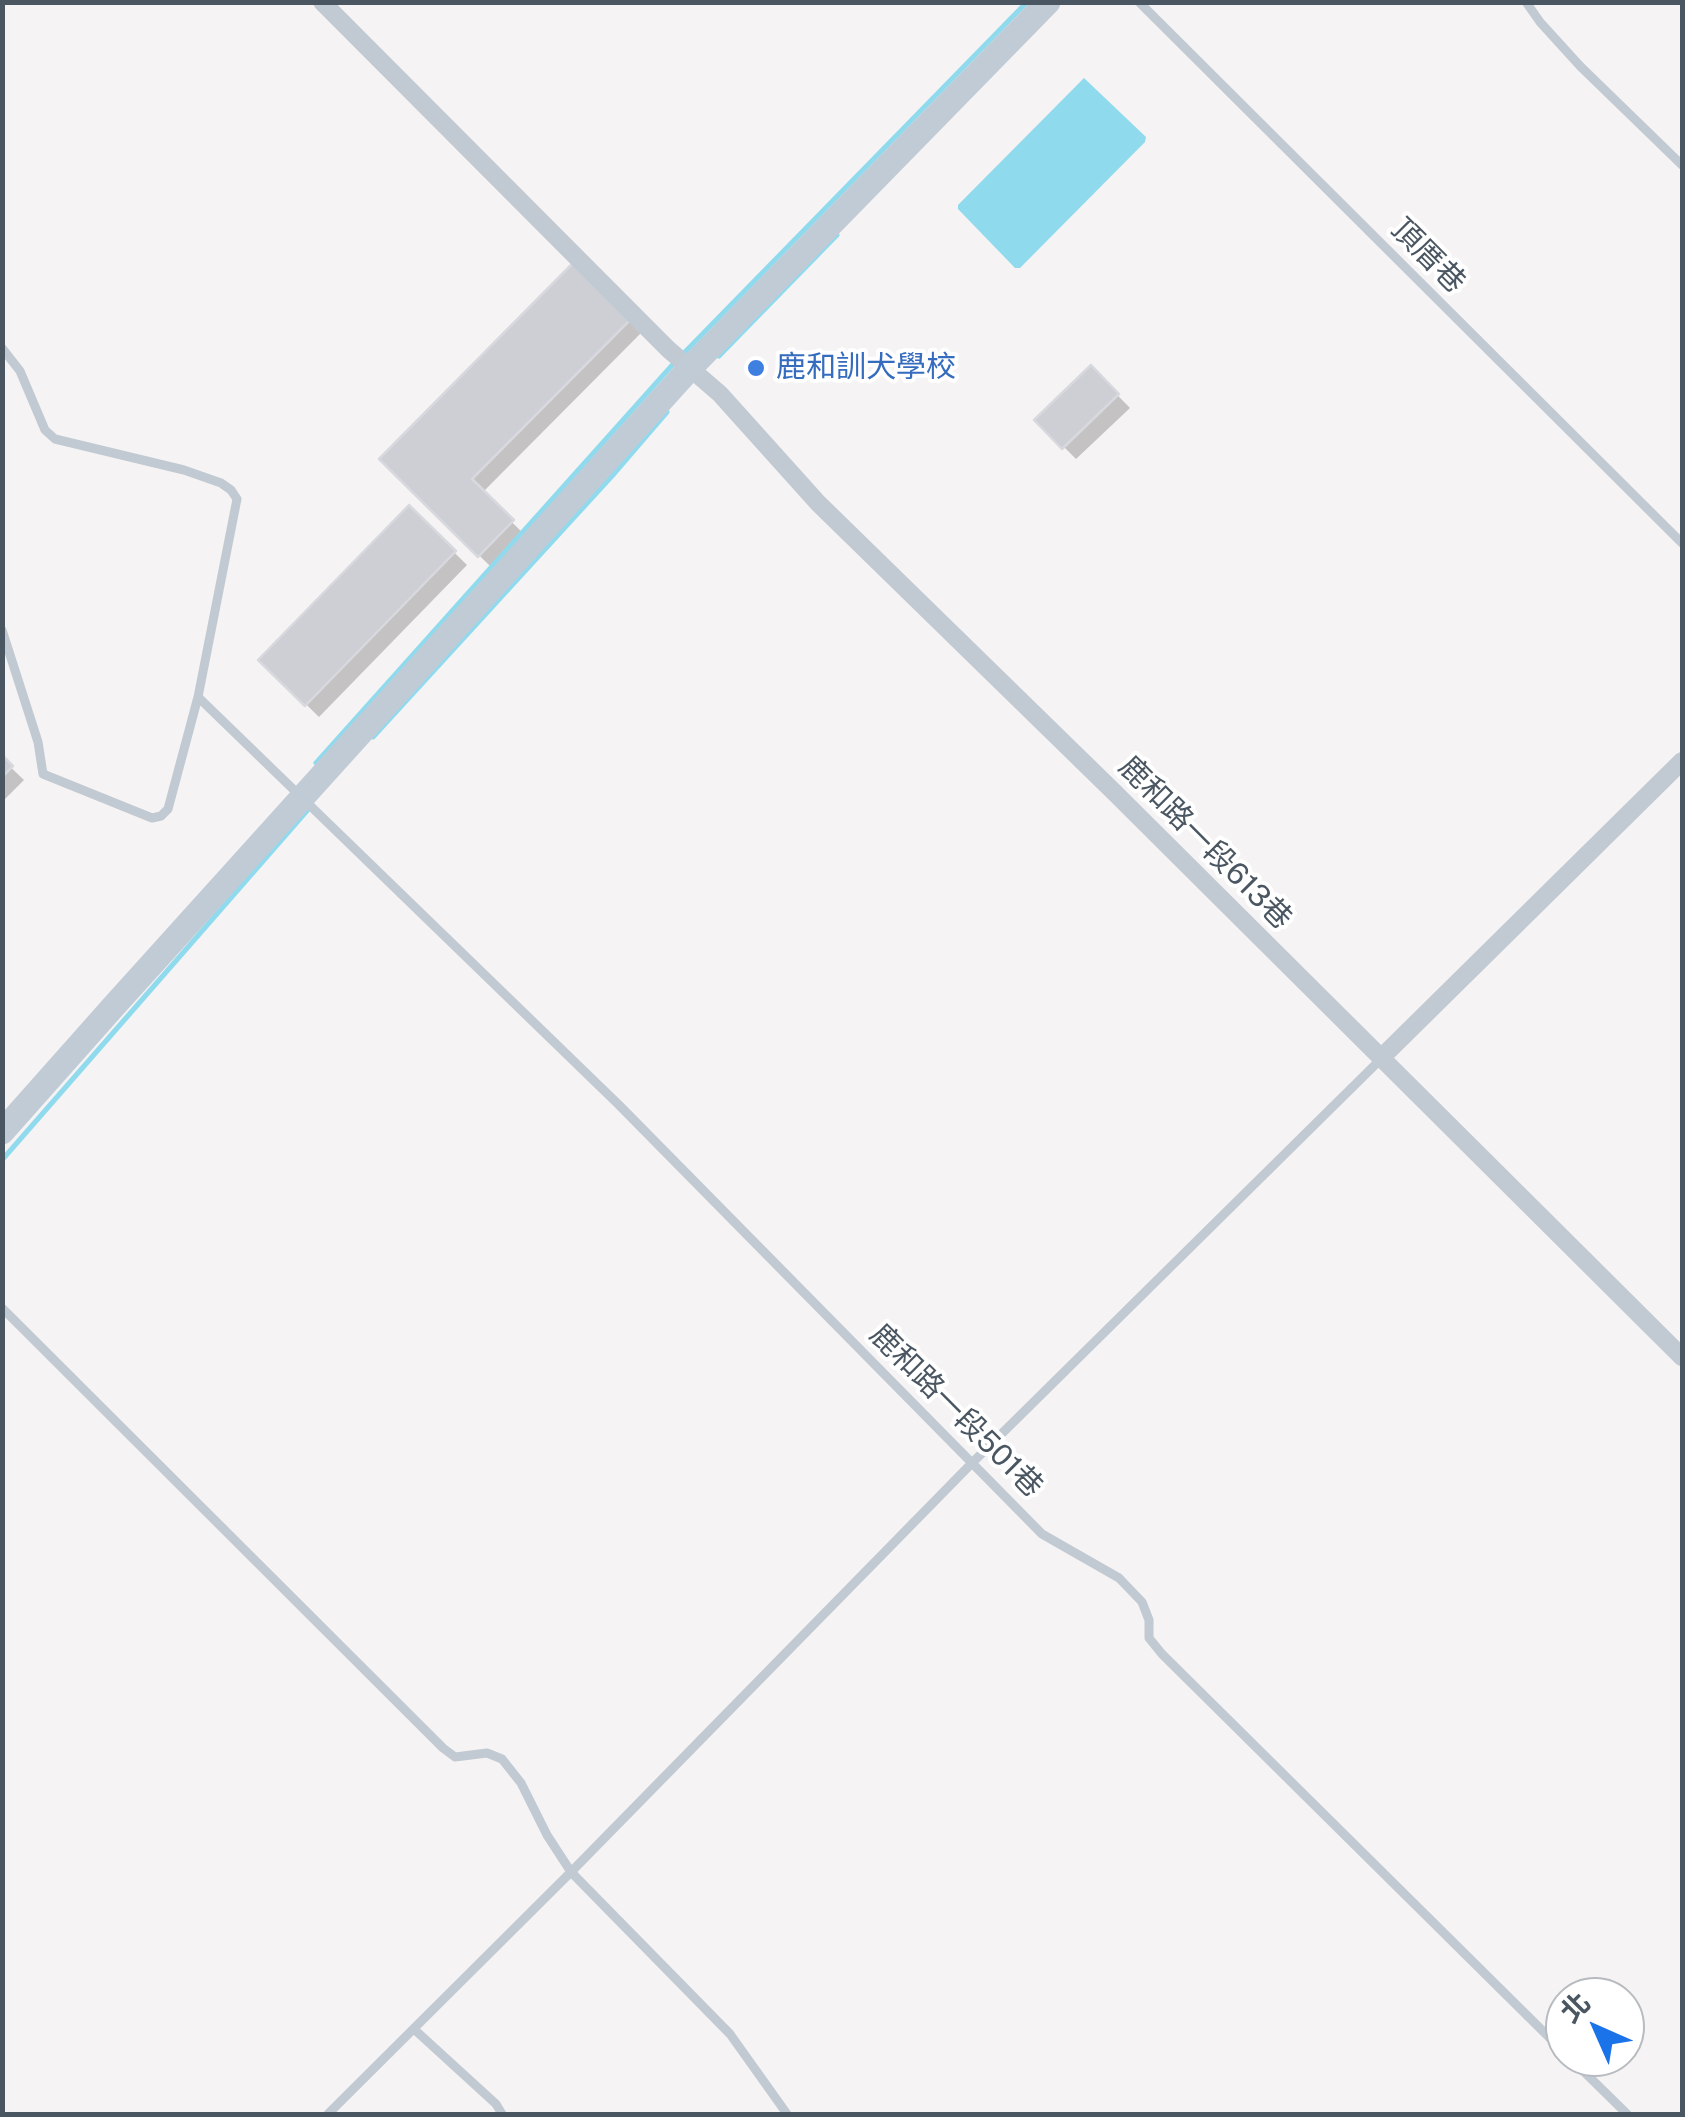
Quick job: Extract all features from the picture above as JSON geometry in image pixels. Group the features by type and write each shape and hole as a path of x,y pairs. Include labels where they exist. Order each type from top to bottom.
{"street":[{"name":"鹿和路一段613巷","path":"322,2 668,348 720,394 818,503 1682,1357"},
{"path":"2,1132 691,367 1048,2"},
{"path":"1382,1058 1682,760"}],"lane":[{"name":"頂厝巷","path":"1140,2 1682,543"},
{"path":"1526,2 1580,66 1682,165"},
{"path":"2,348 20,371 46,430 55,438 184,470 221,483 238,499 198,698 168,809 161,816 152,818 43,774 38,742 2,630"},
{"name":"鹿和路一段501巷","path":"198,698 619,1104 1042,1534 1119,1578 1142,1602 1150,1620 1149,1638 1162,1654 1545,2033"},
{"path":"328,2114 972,1463 1382,1058"},
{"path":"2,1308 443,1748 455,1757 487,1753 502,1759 571,1872 730,2034 787,2114"},
{"path":"415,2030 496,2104 502,2114"},
{"name":"鹿和路一段501巷","path":"1589,2077 1627,2114"}],"water":[{"path":"1084,78 1146,137 1145,142 1020,268 1015,268 958,205"}],"building":[{"path":"575,261 632,318 472,479 514,520 478,557 379,459"},
{"path":"1091,365 1119,394 1062,449 1034,420"},
{"path":"409,505 456,551 305,706 258,660"},
{"path":"2,755 13,766 2,777"}],"waterway":[{"path":"683,354 1027,2"},
{"path":"719,356 837,235"},
{"path":"316,763 675,362"},
{"path":"373,737 667,412"},
{"path":"2,1160 312,805"}],"place":[{"name":"鹿和訓犬學校","path":"756,368"}]}
